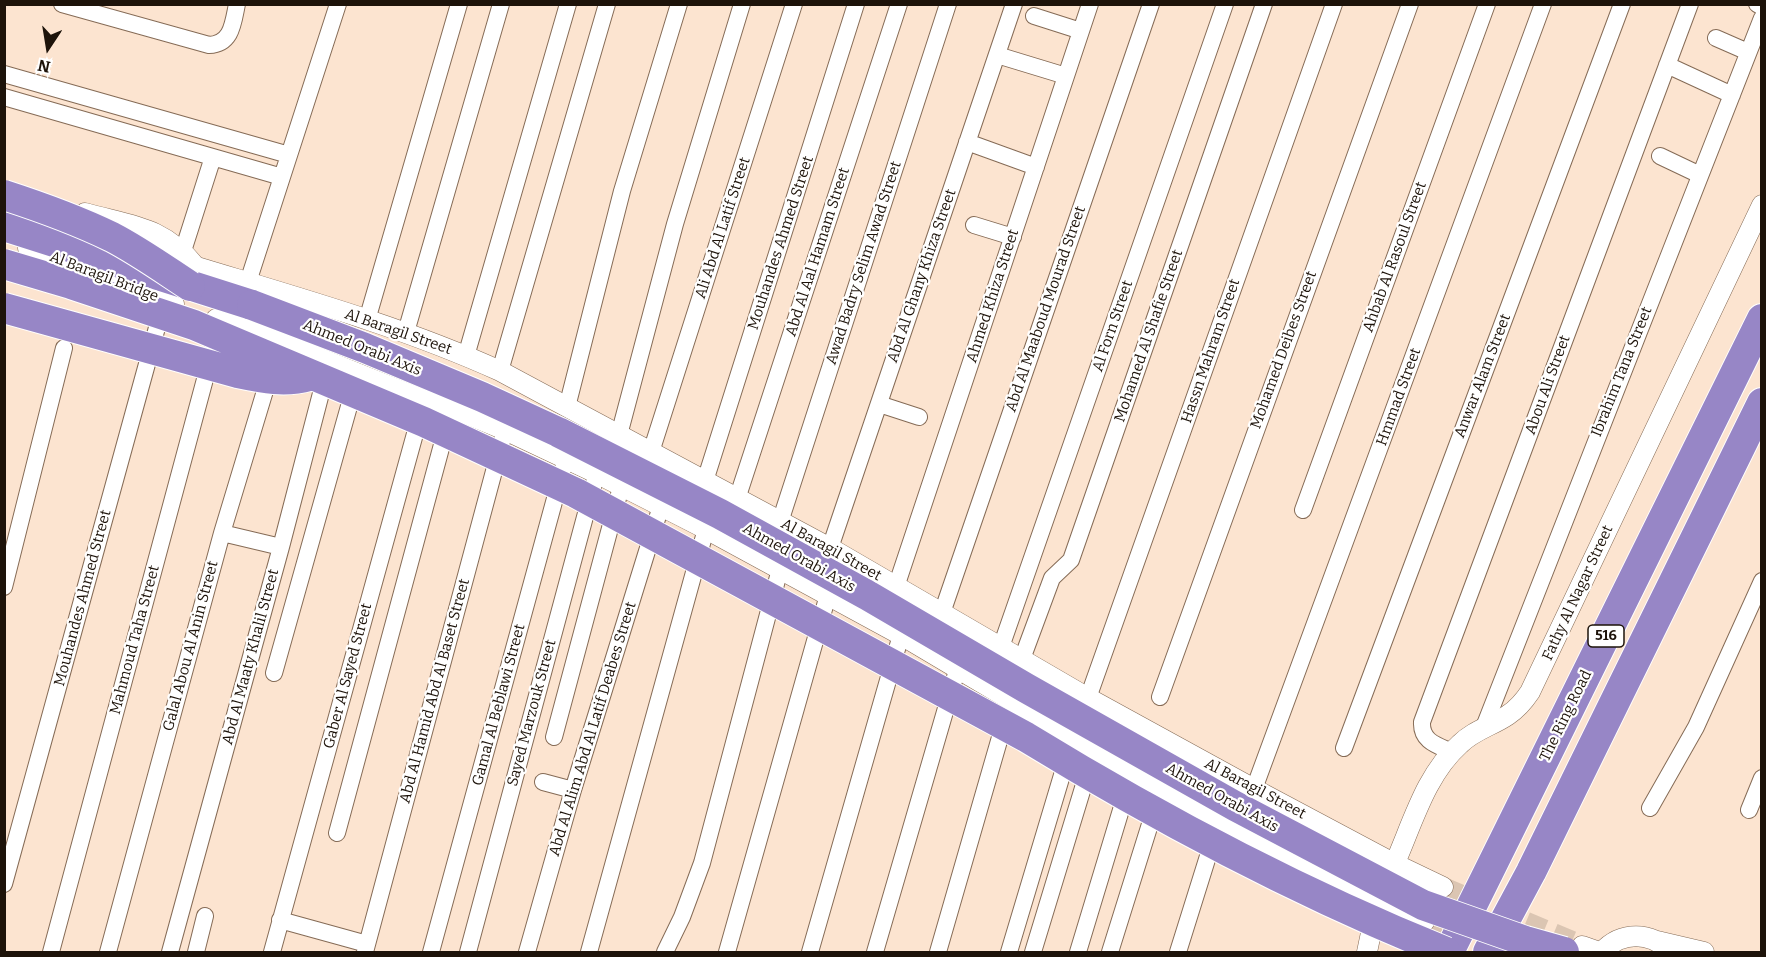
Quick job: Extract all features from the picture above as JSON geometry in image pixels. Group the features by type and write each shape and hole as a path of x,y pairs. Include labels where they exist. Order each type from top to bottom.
{"highway":[{"path":"4,195 74,220 149,259 193,276"},
{"name":"Ahmed Orabi Axis","path":"4,226 117,261 193,276 252,304 483,397 720,513 1235,806 1423,905 1533,944 1587,951"},
{"path":"4,264 101,293 322,368 576,493 1026,737 1171,822 1319,896 1407,937 1448,952"},
{"path":"4,308 260,378 287,380 322,368"},
{"name":"The Ring Road","path":"1448,952 1761,319"},
{"name":"516","path":"1488,952 1532,872 1761,403"}],"street":[{"path":"62,4 209,45 228,38 237,4"},
{"path":"248,282 338,4"},
{"path":"367,320 459,4"},
{"path":"406,332 501,4"},
{"path":"466,356 568,4"},
{"path":"500,371 607,4"},
{"path":"567,407 622,191 679,4"},
{"name":"Sayed Marzouk Street","path":"468,952 596,473 615,433 742,4"},
{"name":"Ali Abd Al Latif Street","path":"651,452 794,4"},
{"name":"Mouhandes Ahmed Street","path":"705,481 856,4"},
{"name":"Abd Al Aal Hamam Street","path":"737,499 899,4"},
{"name":"Awad Badry Selim Awad Street","path":"780,522 948,4"},
{"name":"Abd Al Ghany Khiza Street","path":"830,548 1014,4"},
{"name":"Ahmed Khiza Street","path":"896,587 1090,4"},
{"name":"Abd Al Maaboud Mourad Street","path":"942,613 1151,4"},
{"name":"Al Forn Street","path":"1001,647 1225,4"},
{"name":"Mohamed Al Shafie Street","path":"1022,659 1052,578 1071,560 1264,4"},
{"name":"Hassn Mahram Street","path":"1088,698 1334,4"},
{"name":"Mohamed Deibes Street","path":"1160,697 1410,4"},
{"name":"Ahbab Al Rasoul Street","path":"1303,510 1487,4"},
{"name":"Hmmad Street","path":"1254,789 1543,4"},
{"name":"Anwar Alam Street","path":"1344,748 1622,4"},
{"name":"Abou Ali Street","path":"1452,752 1428,740 1423,731 1422,722 1690,4"},
{"path":"1757,4 1761,6"},
{"path":"1034,16 1081,30"},
{"name":"Ibrahim Tana Street","path":"1484,727 1761,18"},
{"path":"1716,38 1748,52"},
{"path":"997,55 1066,76"},
{"path":"1667,65 1732,95"},
{"path":"282,177 9,98 11,76 290,155"},
{"path":"83,120 90,98"},
{"path":"968,142 1036,167"},
{"path":"1660,156 1700,175"},
{"path":"183,251 213,158"},
{"path":"4,186 69,209 144,228 167,239 183,251 193,276"},
{"name":"Fathy Al Nagar Street","path":"1367,952 1378,899 1434,776 1452,752 1473,733 1502,719 1517,708 1535,683 1761,205"},
{"path":"4,208 193,276"},
{"path":"974,225 1012,237"},
{"name":"Al Baragil Bridge","path":"4,239 212,321"},
{"path":"4,275 161,313 212,321 260,335 280,342 322,368 358,373 505,430 566,458 706,529 958,667 1132,772 1290,856 1424,922"},
{"name":"Al Baragil Street","path":"193,276 248,282 406,332 500,371 830,548 1088,698 1254,789 1443,887"},
{"name":"Mouhandes Ahmed Street","path":"4,884 161,313"},
{"name":"Mahmoud Taha Street","path":"51,952 212,321"},
{"name":"Galal Abou Al Anin Street","path":"108,952 222,533 280,342"},
{"name":"Gaber Al Sayed Street","path":"272,952 424,400 442,347"},
{"path":"4,587 64,348"},
{"name":"Abd Al Maaty Khalil Street","path":"170,952 281,547 322,368"},
{"path":"274,673 358,373"},
{"path":"879,404 919,417"},
{"path":"337,833 452,408"},
{"name":"Abd Al Hamid Abd Al Baset Street","path":"366,948 505,430"},
{"name":"Gamal Al Beblawi Street","path":"431,952 566,458"},
{"path":"554,737 621,486"},
{"name":"Abd Al Alim Abd Al Latif Deabes Street","path":"527,952 573,790 661,506"},
{"path":"589,952 706,529"},
{"path":"222,533 281,547"},
{"path":"665,952 682,917 702,863 780,569"},
{"path":"1650,808 1695,727 1761,581"},
{"path":"727,952 828,595"},
{"path":"810,952 901,635"},
{"path":"875,952 958,667"},
{"path":"938,952 1011,700"},
{"path":"1009,952 1073,737"},
{"path":"1033,952 1095,750"},
{"path":"1078,952 1132,772"},
{"path":"1749,810 1761,778"},
{"path":"543,782 573,790"},
{"path":"1110,952 1162,787"},
{"path":"1178,952 1220,819"},
{"path":"196,952 205,916"},
{"path":"280,920 366,948"},
{"path":"1587,951 1625,937 1640,936 1663,947 1704,952"}],"tunnel":[{"path":"1443,887 1577,943"},
{"path":"1424,922 1500,952"}]}
